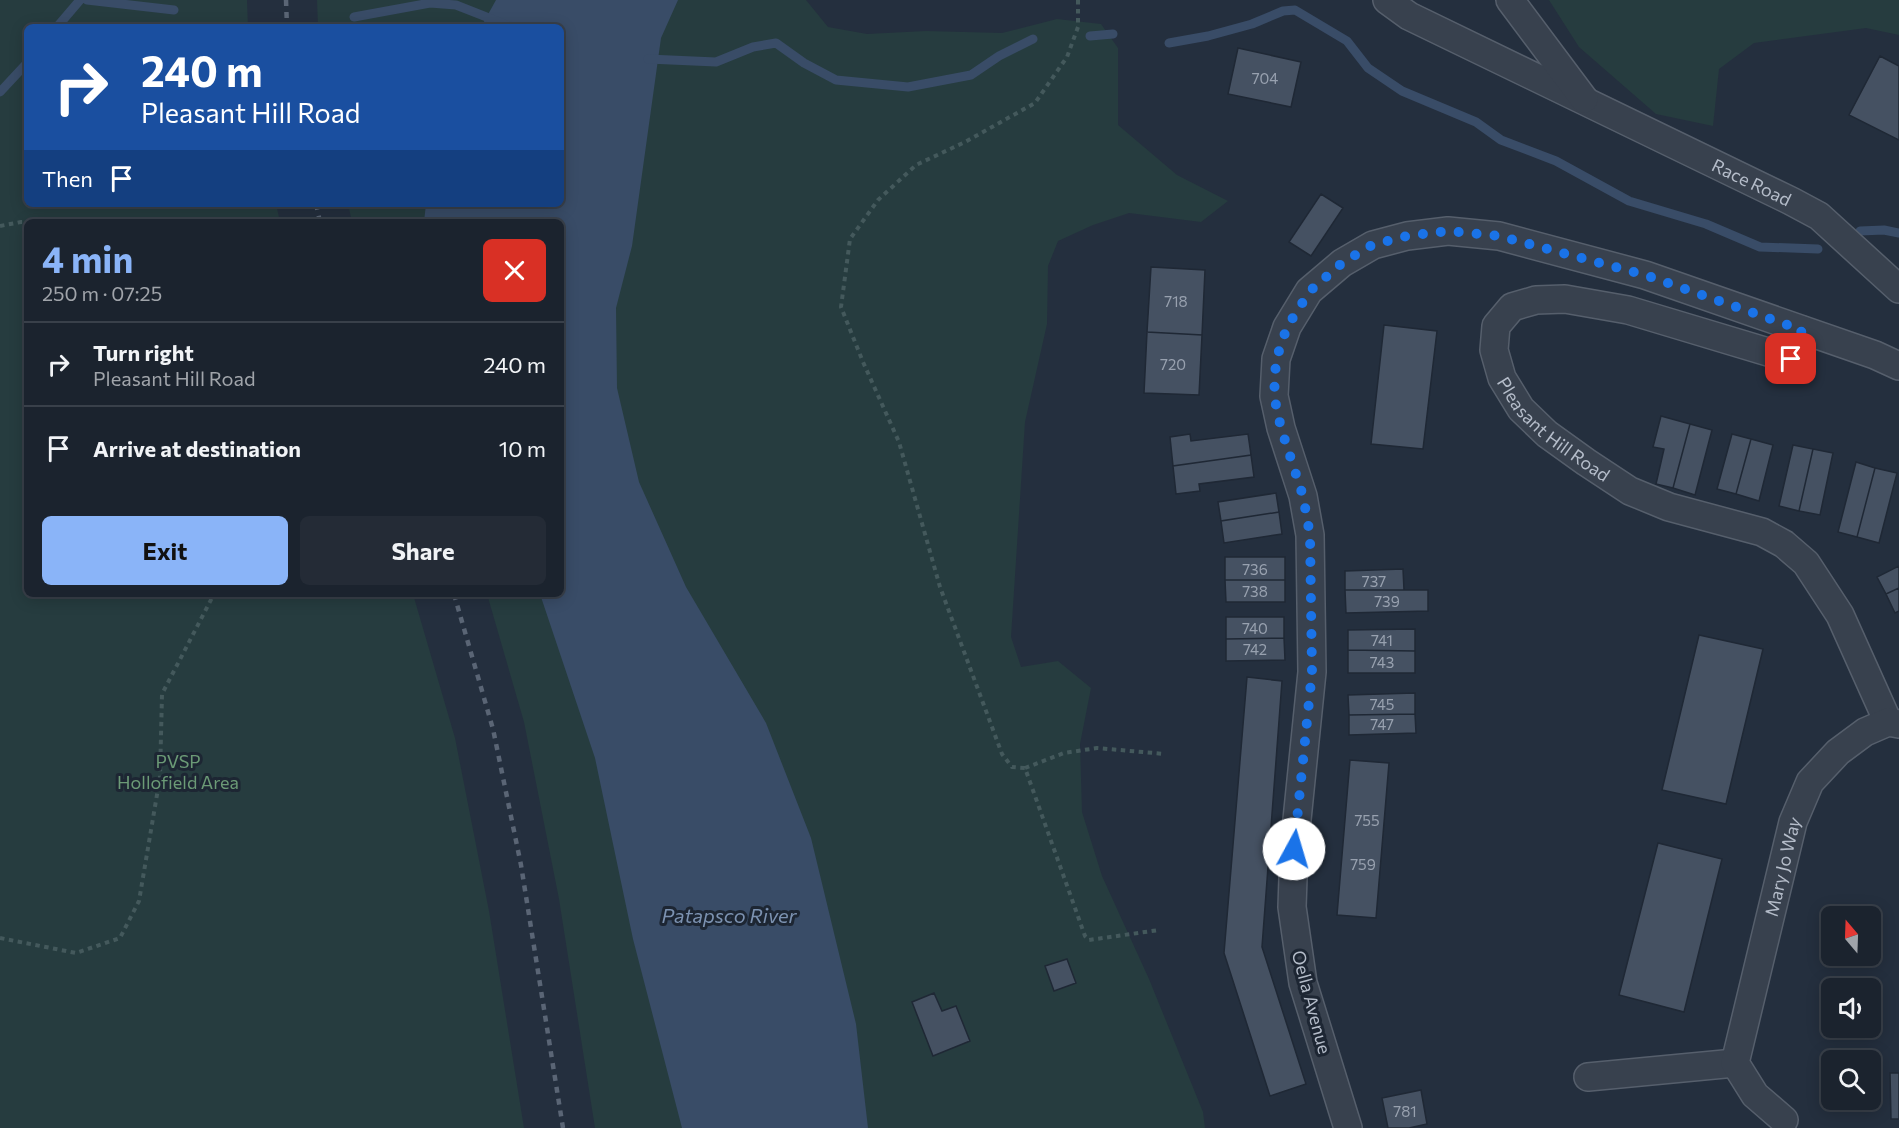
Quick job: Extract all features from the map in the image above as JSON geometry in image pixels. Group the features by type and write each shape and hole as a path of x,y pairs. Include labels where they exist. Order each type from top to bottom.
{"street":[{"name":"Race Road","path":"1387,0 1409,16 1820,216 1899,289"},
{"name":"Race Road","path":"1510,0 1586,102"},
{"name":"Oella Avenue","path":"1348,1128 1303,983 1292,907 1294,849 1312,672 1312,587 1310,535 1303,496 1281,428 1274,396 1276,360 1287,327 1310,291 1342,263 1372,245 1407,236 1448,231 1499,236 1645,275 1875,354 1899,366"},
{"name":"Pleasant Hill Road","path":"1802,330 1791,359 1628,310 1566,299 1536,300 1512,307 1496,326 1494,350 1502,378 1521,409 1546,434 1586,462 1630,491 1669,507 1762,532 1784,544 1806,564 1840,615 1894,723"},
{"name":"Mary Jo Way","path":"1735,1063 1793,822 1810,782 1838,752 1865,732 1894,723"},
{"path":"1588,1077 1735,1063 1755,1095 1784,1120"}],"path":[{"path":"1078,0 1078,27 1068,57 1035,103 965,142 916,165 878,200 850,238 841,307 862,362 900,442 940,587 1002,754 1011,767 1025,768 1064,753 1097,748 1165,754"},
{"path":"0,226 24,222"},
{"path":"0,938 76,953 120,938 139,901 160,777 162,694 212,597"},
{"path":"1025,768 1085,936 1089,940 1159,930"}],"green space":[{"name":"PVSP Hollofield Area","path":"0,0 247,0 248,24 24,24 24,207 277,207 279,219 24,219 24,597 414,597 455,738 489,911 524,1128 0,1128"},
{"path":"317,0 806,0 828,27 867,34 926,31 1002,33 1057,19 1101,24 1118,48 1118,125 1177,175 1228,201 1201,222 1129,213 1093,225 1058,241 1048,266 1047,324 1025,422 1011,637 1021,667 1058,661 1091,688 1080,744 1082,812 1102,876 1149,979 1203,1112 1205,1128 595,1128 559,899 524,722 488,597 564,597 564,219 351,219 349,207 564,207 564,24 318,24"},
{"path":"1549,0 1899,0 1899,35 1866,28 1754,43 1719,69 1713,126 1656,114 1579,47"}],"water":[{"name":"Patapsco River","path":"496,0 678,0 661,38 632,246 616,308 617,388 639,482 686,587 766,723 811,838 856,1024 868,1128 682,1128 633,939 595,758 541,597 564,597 564,219 424,219 426,207 564,207 564,24 483,24"}],"building":[{"path":"1238,48 1301,62 1291,107 1228,94"},
{"path":"1880,56 1899,66 1899,140 1849,115"},
{"path":"1321,194 1343,208 1311,256 1289,242"},
{"path":"1151,267 1205,270 1202,335 1147,332"},
{"path":"1384,325 1437,331 1423,449 1371,444"},
{"path":"1147,332 1202,335 1199,395 1144,393"},
{"path":"1661,416 1690,424 1673,488 1656,484 1664,449 1653,447"},
{"path":"1690,424 1712,430 1695,495 1673,488"},
{"path":"1190,434 1191,441 1248,434 1251,455 1173,466 1170,437"},
{"path":"1732,434 1751,439 1736,494 1717,489"},
{"path":"1751,439 1773,445 1759,501 1736,494"},
{"path":"1793,445 1813,449 1799,511 1779,506"},
{"path":"1813,449 1833,453 1820,515 1799,511"},
{"path":"1251,455 1254,477 1199,484 1200,491 1176,494 1173,466"},
{"path":"1856,462 1875,468 1857,537 1838,532"},
{"path":"1875,468 1897,473 1879,543 1857,537"},
{"path":"1276,493 1279,512 1221,521 1218,502"},
{"path":"1279,512 1282,534 1224,543 1221,521"},
{"path":"1225,557 1285,557 1285,580 1225,580"},
{"path":"1899,566 1899,588 1886,594 1877,577"},
{"path":"1403,569 1404,590 1345,590 1345,571"},
{"path":"1225,580 1285,580 1285,602 1226,602"},
{"path":"1899,588 1899,611 1895,613 1886,594"},
{"path":"1345,590 1428,590 1428,611 1346,613"},
{"path":"1226,617 1284,617 1284,638 1226,639"},
{"path":"1415,629 1415,651 1348,650 1348,630"},
{"path":"1699,635 1763,649 1726,804 1662,790"},
{"path":"1284,638 1285,660 1226,661 1226,639"},
{"path":"1348,650 1415,651 1415,673 1348,673"},
{"path":"1247,677 1282,681 1262,947 1306,1084 1270,1096 1224,953"},
{"path":"1415,693 1415,714 1349,715 1348,695"},
{"path":"1415,714 1416,733 1349,735 1349,715"},
{"path":"1350,760 1389,763 1376,918 1337,915"},
{"path":"1658,843 1722,859 1684,1012 1619,995"},
{"path":"1067,959 1076,983 1054,991 1045,966"},
{"path":"934,993 942,1011 956,1006 970,1041 933,1056 912,1002"},
{"path":"1890,1073 1899,1073 1899,1119 1891,1119"},
{"path":"1421,1090 1427,1124 1409,1128 1388,1128 1382,1098"}],"waterway":[{"path":"60,24 80,0"},
{"path":"87,0 174,10"},
{"path":"354,17 430,3 456,5 504,24"},
{"path":"1169,43 1208,36 1252,24 1283,11 1295,10 1347,41 1368,68 1402,91 1476,122 1501,140 1556,161 1629,201 1706,224 1760,247 1818,249"},
{"path":"1090,36 1113,34"},
{"path":"648,59 716,62 753,47 776,43 804,63 836,80 908,87 971,75 999,56 1033,39"},
{"path":"0,92 24,66"},
{"path":"1860,231 1884,230 1899,233"}],"railway":[{"path":"286,0 287,24"},
{"path":"317,207 319,219"},
{"path":"455,597 493,729 521,865 563,1128"}],"route":[{"path":"1294,849 1312,672 1310,535 1303,496 1281,428 1274,396 1276,360 1287,327 1310,291 1342,263 1372,245 1407,236 1448,231 1499,236 1645,275 1802,330 1791,359"}]}
